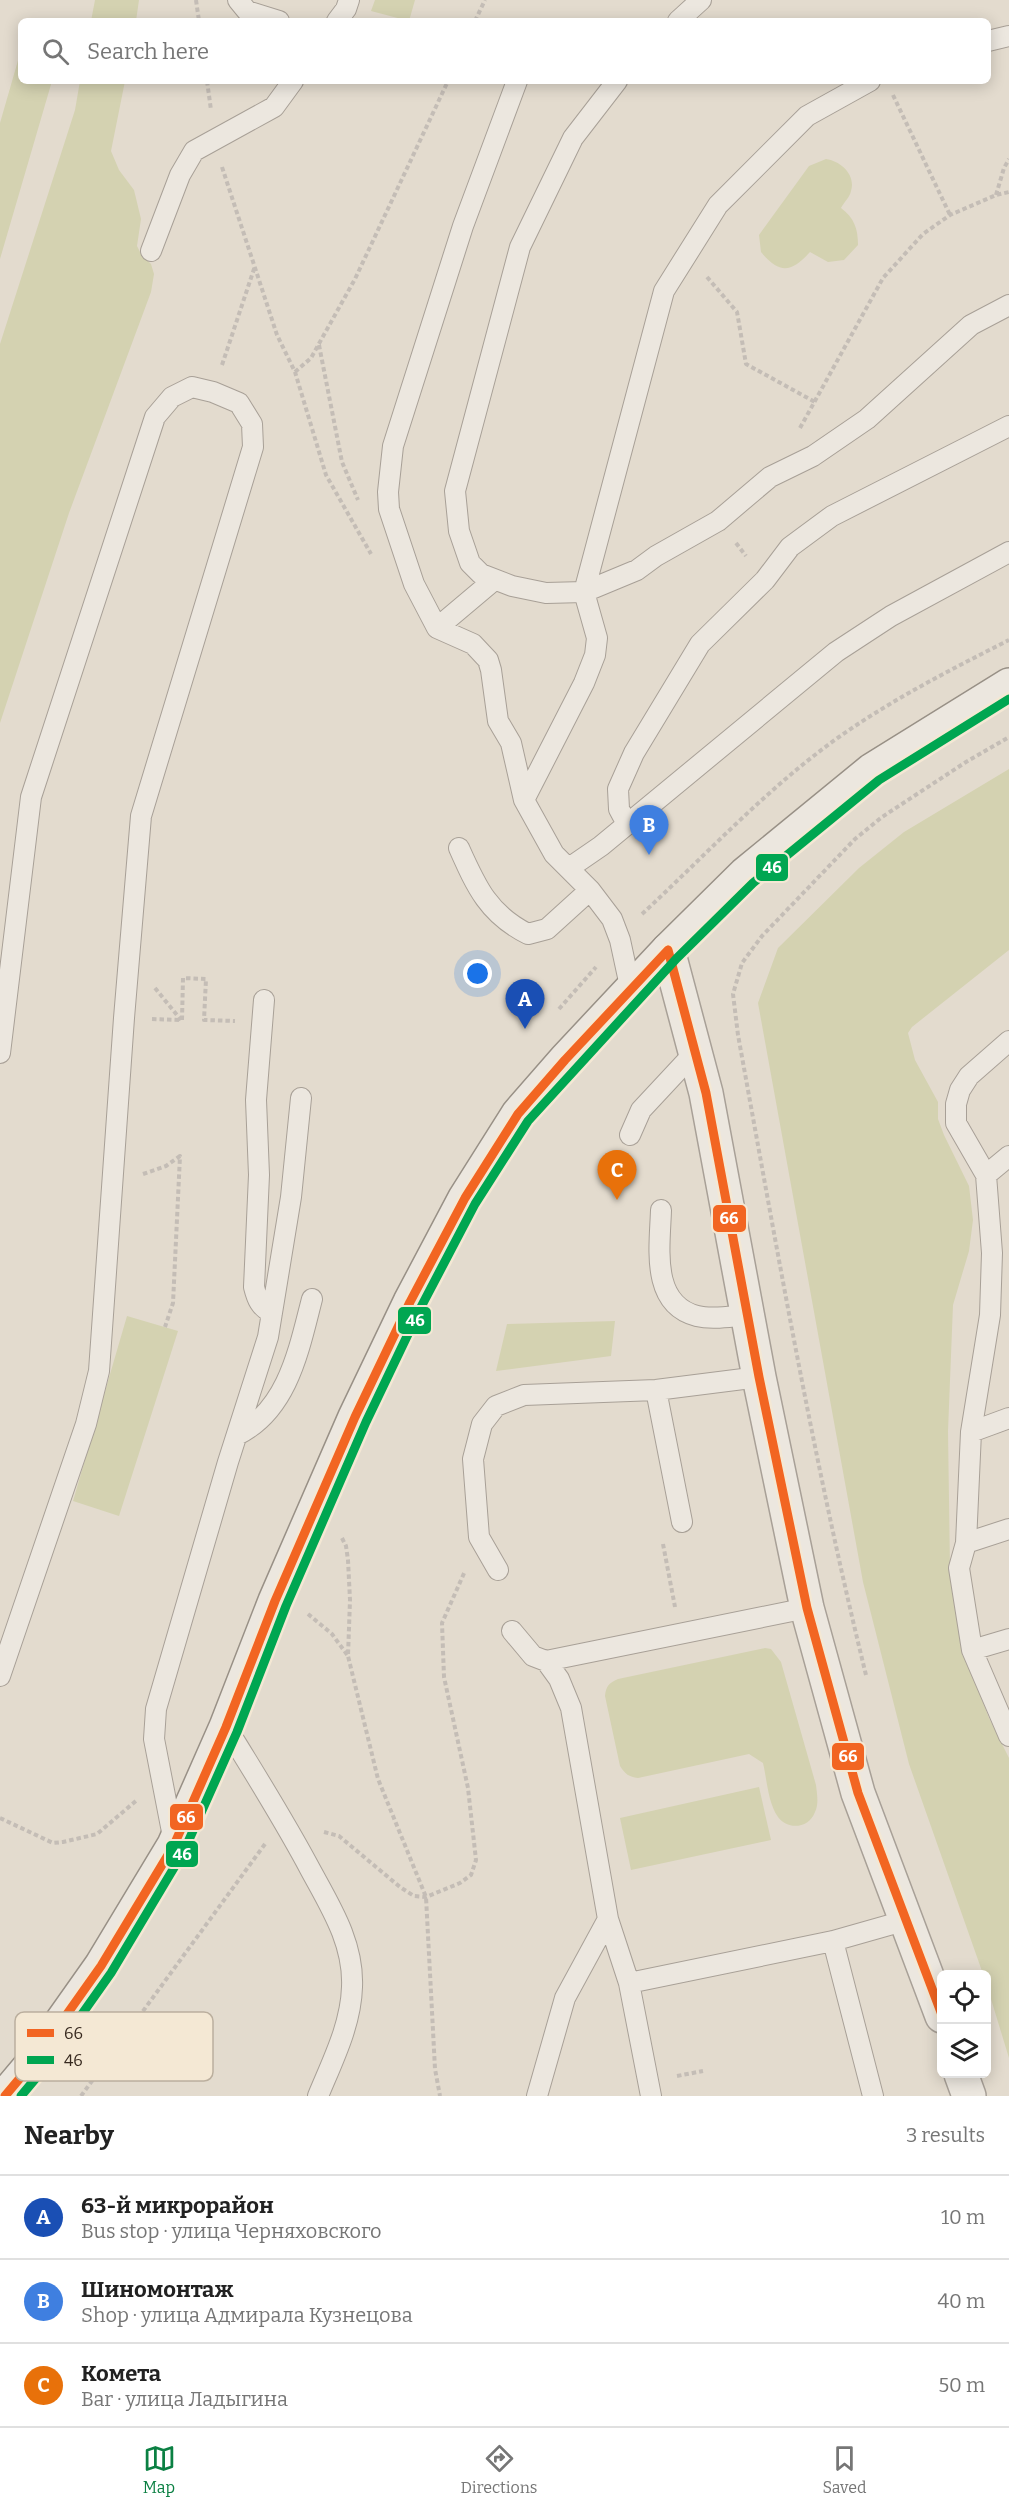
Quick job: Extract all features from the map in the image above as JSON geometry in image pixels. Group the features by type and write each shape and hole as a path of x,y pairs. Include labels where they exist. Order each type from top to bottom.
{"main road":[{"path":"68,2012 101,1966 174,1845 226,1727 275,1601 355,1417 410,1302 465,1198 518,1114 564,1060 668,950 745,874 872,770 1009,685"},
{"path":"668,950 696,1051 715,1137 759,1377 807,1608 858,1793 937,2002"},
{"path":"964,2078 969,2096"},
{"path":"5,2096 18,2081"}],"lane":[{"path":"238,0 248,10 271,18"},
{"path":"339,18 350,0"},
{"path":"681,18 701,0"},
{"path":"991,40 1009,36"},
{"path":"151,251 180,175 194,152 274,107 291,84"},
{"path":"516,84 463,226 393,446 388,492 390,517 414,584 437,628 473,644 488,660 492,670 498,721 511,743 524,800 549,846 590,890 612,919 620,940 631,991"},
{"path":"615,84 573,138 520,247 462,456 455,491 459,531 470,563 481,574 512,586 546,593 584,592 637,570 656,556 718,521 770,477 813,456 867,419 971,325 1009,305"},
{"path":"524,800 584,683 595,655 597,638 584,592 664,291 718,205 807,116 865,84"},
{"path":"0,1053 31,797 155,417 171,397 192,387 213,392 239,403 252,424 253,447 141,816 99,1371 86,1424 0,1676"},
{"path":"627,824 619,809 618,789 634,753 700,644 765,580 790,547 832,516 1009,426"},
{"path":"569,868 627,824 836,652 891,616 1009,552"},
{"path":"437,628 494,580"},
{"path":"459,848 484,900 515,928 528,934 547,929 590,890"},
{"path":"264,1000 256,1100 259,1175 254,1287 258,1302 272,1313"},
{"path":"1009,1041 969,1076 960,1090 956,1104 956,1123 986,1176 992,1253 990,1315 971,1432 966,1543 960,1568 972,1650 1009,1736"},
{"path":"630,1135 640,1110 696,1051"},
{"path":"174,1845 154,1739 156,1709 268,1337 291,1197 301,1098"},
{"path":"986,1176 1009,1156"},
{"path":"661,1210 659,1268 672,1299 680,1308 697,1316 710,1318 748,1315"},
{"path":"237,1435 250,1429 268,1413 280,1395 312,1299"},
{"path":"498,1570 479,1537 473,1459 482,1424 496,1406 524,1395 656,1390 759,1377"},
{"path":"656,1390 682,1522"},
{"path":"971,1432 1009,1418"},
{"path":"966,1543 1009,1529"},
{"path":"512,1630 533,1656 546,1661 807,1608"},
{"path":"972,1650 1009,1639"},
{"path":"546,1661 559,1679 571,1708 608,1920 629,1983 651,2096"},
{"path":"226,1727 283,1819 337,1918 348,1949 352,1988 344,2029 318,2096"},
{"path":"537,2096 565,1998 608,1920"},
{"path":"629,1983 833,1941 907,1920"},
{"path":"833,1941 873,2096"},
{"path":"303,2096 344,2029"}],"path":[{"path":"196,0 199,18"},
{"path":"476,18 485,0"},
{"path":"295,372 311,358 355,279 447,84"},
{"path":"891,92 950,215"},
{"path":"996,195 1009,159"},
{"path":"221,163 277,335 295,372 326,474 372,558"},
{"path":"798,430 884,278 923,234 950,215 996,195 1009,192"},
{"path":"687,254 737,312 746,364 815,402"},
{"path":"213,392 255,266"},
{"path":"718,521 765,580"},
{"path":"867,1682 843,1582 791,1320 738,1035 733,994 742,963 762,936 855,839 882,817 1009,737"},
{"path":"182,1020 183,978 206,979 204,1020"},
{"path":"112,1180 145,1174 166,1166 180,1156 173,1303 165,1327"},
{"path":"312,1517 324,1522 339,1534 346,1546 350,1600 348,1656 378,1779 426,1897 435,2069 440,2096"},
{"path":"669,1586 662,1544 666,1537 679,1529 682,1522"},
{"path":"142,2012 283,1819 339,1836 414,1896 426,1897 460,1883 471,1875 476,1860 468,1788 444,1677 442,1623 479,1537"},
{"path":"275,1601 309,1614 332,1634 348,1656"},
{"path":"0,1818 52,1843 98,1834 161,1780"},
{"path":"81,2096 92,2081"}],"shaded area":[{"path":"95,0 139,0 136,18 92,18"},
{"path":"375,0 415,0 410,18 398,18 371,11"},
{"path":"18,60 18,84 51,84 0,259 0,123"},
{"path":"79,84 124,84 111,151 119,170 134,190 141,219 137,246 151,264 154,274 151,292 69,513 0,723 0,344 75,110"},
{"path":"826,159 842,166 849,174 852,185 841,208 854,224 858,245 844,260 828,262 810,252 792,267 774,265 761,252 759,235 809,166"},
{"path":"1009,769 1009,950 912,1027 908,1033 915,1060 938,1102 938,1119 944,1135 969,1186 973,1220 969,1251 953,1305 948,1431 950,1569 964,1653 989,1718 1009,1758 1009,2058 991,1999 991,1970 982,1970 909,1764 863,1582 758,1003 778,948 859,868 904,832"},
{"path":"127,1316 178,1331 119,1516 73,1501"},
{"path":"615,1321 611,1356 496,1371 507,1324"},
{"path":"765,1648 771,1649 781,1662 816,1785 817,1806 808,1822 792,1826 778,1817 770,1798 763,1763 749,1754 638,1778 624,1771 620,1766 605,1696 610,1684 618,1679"},
{"path":"759,1787 771,1840 631,1870 620,1818"}],"transit line":[{"name":"46","path":"83,2012 111,1973 184,1851 237,1732 286,1606 366,1422 421,1307 475,1204 528,1121 677,958 753,883 879,780 1009,699"},
{"name":"66","path":"668,950 706,1093 759,1377 807,1608 858,1793 937,2002"},
{"name":"66","path":"68,2012 101,1966 174,1845 226,1727 275,1601 355,1417 410,1302 465,1198 518,1114 668,950"},
{"name":"66","path":"5,2096 18,2081"},
{"name":"46","path":"21,2096 34,2081"}],"place":[{"name":"Шиномонтаж","path":"649,855"},
{"name":"63-й микрорайон","path":"525,1029"},
{"name":"Комета","path":"617,1200"}]}
